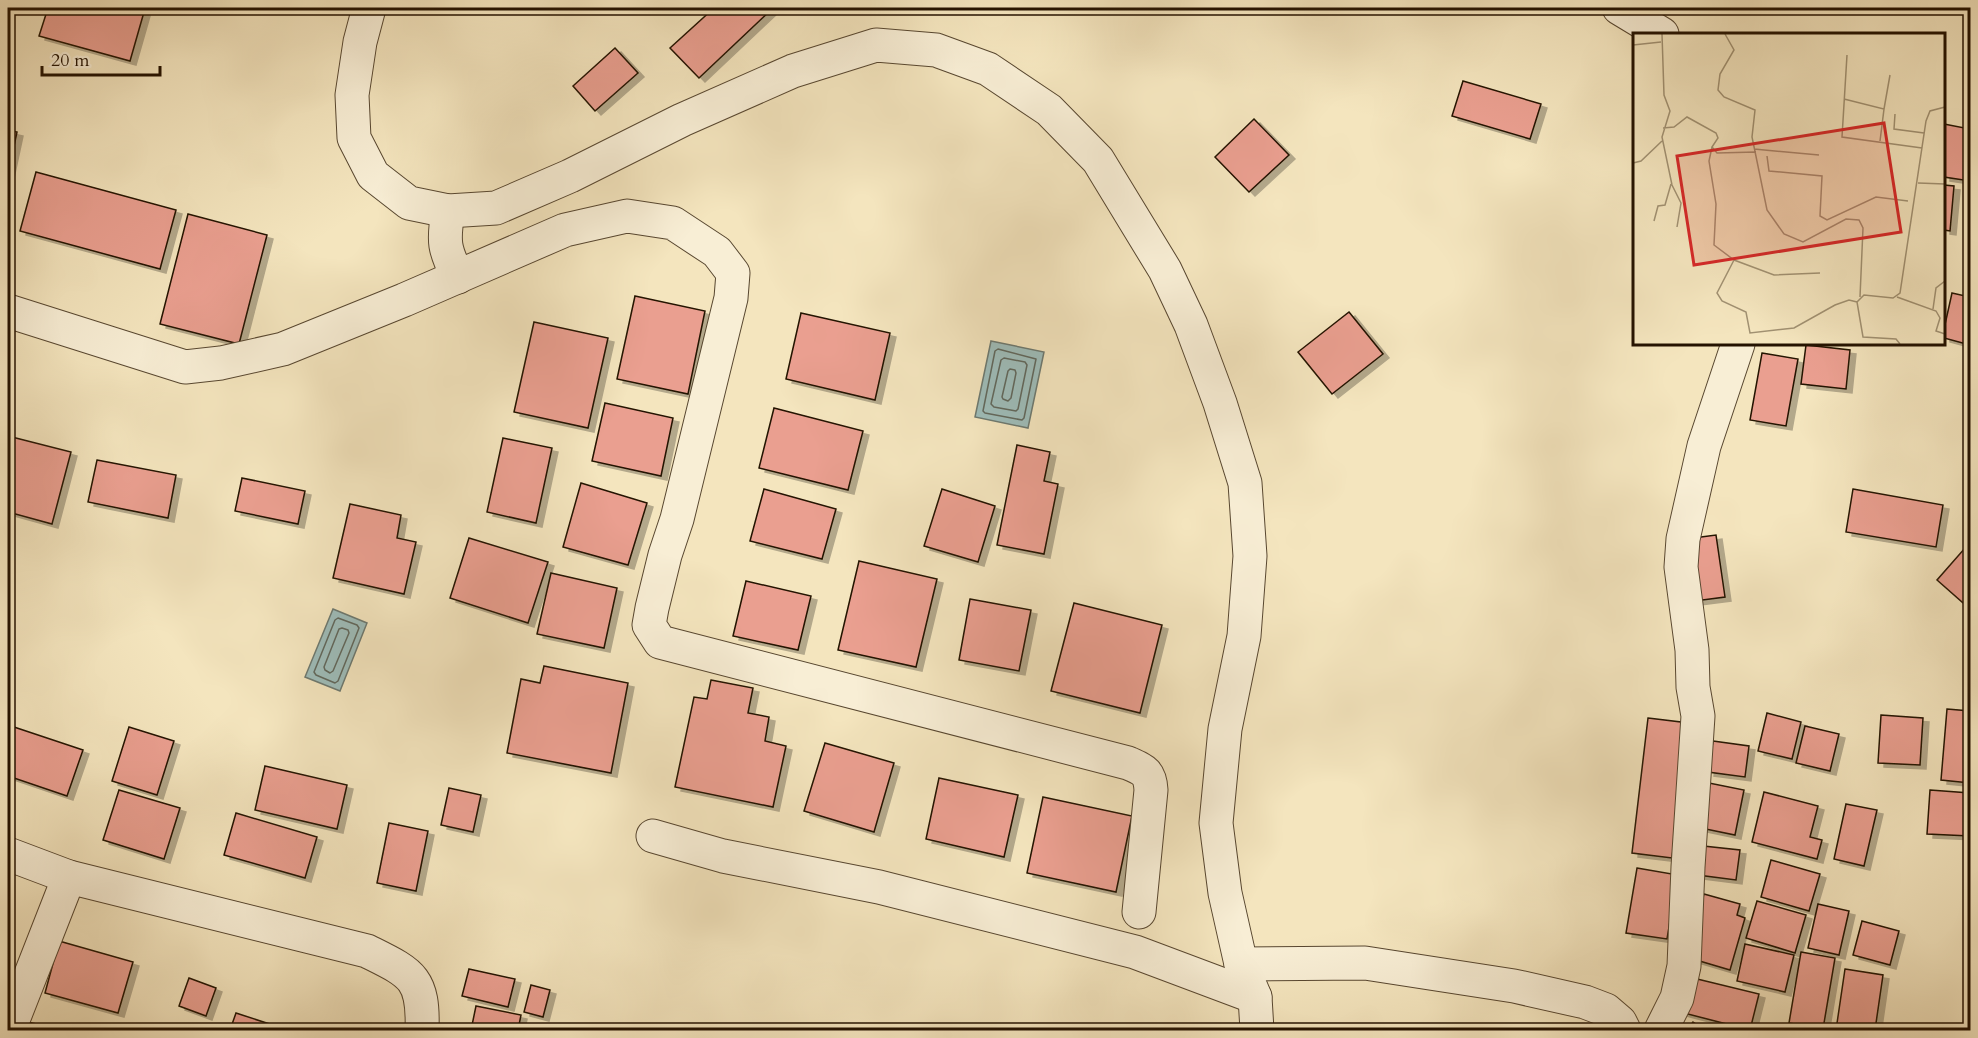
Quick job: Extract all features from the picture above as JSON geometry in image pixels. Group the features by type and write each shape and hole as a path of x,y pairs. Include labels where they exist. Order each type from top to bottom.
{"street":[{"path":"369,8 360,42 352,95 354,138 373,175 409,203 448,211 496,208 570,176 682,120 783,76 876,45 936,50 988,69 1048,110 1098,160 1165,270 1191,325 1220,403 1245,483 1250,556 1244,636 1225,729 1216,823 1224,893 1241,964 1255,997 1257,1030"},
{"path":"1619,8 1660,33"},
{"path":"448,211 443,238 447,255 458,277"},
{"path":"8,311 185,367 221,363 284,349 565,230 627,216 673,223 717,252 733,273 731,298 677,519 665,555 652,608 649,625 660,642 1128,763 1143,769 1150,779 1151,790 1139,912"},
{"path":"1661,1030 1677,998 1684,966 1698,716 1681,567 1683,539 1704,446 1737,345"},
{"path":"653,836 723,856 879,887 1135,952 1255,997"},
{"path":"8,854 69,876 367,951 403,968 413,979 423,1006 423,1030"},
{"path":"9,1030 69,876"},
{"path":"1241,964 1365,963 1514,986 1585,1002 1606,1010 1620,1022 1624,1030"}],"water":[{"path":"991,341 1044,352 1028,428 975,417"},
{"path":"333,609 367,623 340,691 305,677"}],"building":[{"path":"48,8 127,8 144,12 130,61 39,36"},
{"path":"714,8 772,9 699,78 670,48"},
{"path":"615,48 638,73 595,111 573,86"},
{"path":"1463,81 1541,104 1530,139 1452,116"},
{"path":"1254,119 1289,155 1249,192 1215,157"},
{"path":"1945,124 1970,129 1970,181 1945,177"},
{"path":"8,130 17,132 8,174"},
{"path":"36,172 176,210 160,269 20,231"},
{"path":"1945,185 1954,186 1950,231 1945,230"},
{"path":"188,214 267,235 239,344 160,324"},
{"path":"1952,293 1970,297 1970,345 1945,338 1945,324"},
{"path":"635,296 705,311 688,394 617,379"},
{"path":"1349,312 1383,354 1332,394 1298,352"},
{"path":"801,313 890,333 875,400 786,379"},
{"path":"534,322 608,338 588,428 514,412"},
{"path":"1806,345 1850,350 1846,389 1801,384"},
{"path":"1762,353 1798,359 1786,426 1750,420"},
{"path":"605,403 673,418 661,476 592,461"},
{"path":"774,408 863,431 848,490 759,468"},
{"path":"8,436 71,452 52,524 8,512"},
{"path":"503,438 552,448 536,523 487,512"},
{"path":"1017,445 1050,452 1044,481 1058,484 1044,554 997,545"},
{"path":"97,460 176,475 168,518 88,502"},
{"path":"242,478 305,491 298,524 235,511"},
{"path":"581,483 647,503 628,565 563,547"},
{"path":"764,489 836,509 822,559 750,541"},
{"path":"942,489 995,506 978,562 924,546"},
{"path":"1853,489 1943,505 1936,547 1846,532"},
{"path":"350,504 401,515 397,538 416,542 404,594 333,578"},
{"path":"1716,535 1725,597 1695,601 1686,539"},
{"path":"469,538 548,562 528,623 450,598"},
{"path":"1965,548 1970,553 1970,609 1937,580"},
{"path":"859,561 937,579 916,667 838,650"},
{"path":"551,573 617,588 604,648 537,634"},
{"path":"746,581 811,596 798,650 733,636"},
{"path":"970,599 1031,610 1019,671 959,660"},
{"path":"1074,603 1162,625 1140,713 1051,691"},
{"path":"544,666 628,683 611,773 507,753 521,679 540,683"},
{"path":"711,680 753,688 748,713 769,717 765,741 786,746 773,807 675,787 694,697 707,699"},
{"path":"1947,709 1970,711 1970,783 1941,780"},
{"path":"1767,713 1801,722 1792,759 1758,751"},
{"path":"1881,715 1923,718 1920,765 1878,763"},
{"path":"1648,718 1689,723 1672,858 1632,853"},
{"path":"8,725 83,750 67,796 8,776"},
{"path":"1805,726 1839,734 1830,771 1796,763"},
{"path":"129,727 174,741 157,795 112,781"},
{"path":"1713,741 1749,746 1745,777 1708,772"},
{"path":"825,743 894,763 874,832 804,811"},
{"path":"265,766 347,785 337,829 255,810"},
{"path":"939,778 1018,795 1004,857 926,839"},
{"path":"1699,781 1744,790 1735,835 1691,826"},
{"path":"449,788 481,795 473,832 441,825"},
{"path":"119,790 180,808 164,859 103,840"},
{"path":"1930,790 1970,793 1970,836 1927,834"},
{"path":"1764,792 1818,806 1810,837 1822,840 1817,859 1752,842"},
{"path":"1043,797 1132,816 1116,892 1027,873"},
{"path":"1846,804 1877,810 1864,866 1834,859"},
{"path":"236,813 317,837 305,878 224,855"},
{"path":"389,823 428,831 416,891 377,883"},
{"path":"1694,845 1740,850 1736,880 1690,874"},
{"path":"1771,860 1820,874 1809,911 1761,897"},
{"path":"1637,868 1678,875 1667,939 1626,933"},
{"path":"1704,894 1740,904 1737,915 1745,918 1730,970 1686,957"},
{"path":"1757,901 1806,915 1795,953 1746,938"},
{"path":"1818,904 1849,911 1839,955 1808,948"},
{"path":"1862,921 1899,931 1890,965 1853,955"},
{"path":"59,941 133,962 118,1013 45,993"},
{"path":"1745,944 1794,955 1785,992 1737,981"},
{"path":"1801,952 1835,958 1823,1029 1789,1023"},
{"path":"469,969 515,979 508,1007 462,996"},
{"path":"1845,969 1883,975 1875,1030 1836,1030"},
{"path":"1689,977 1759,994 1750,1030 1680,1012"},
{"path":"189,978 216,988 206,1016 179,1006"},
{"path":"531,985 550,990 543,1017 524,1012"},
{"path":"1970,997 1970,1030 1967,1030"},
{"path":"476,1006 521,1015 518,1030 471,1030"},
{"path":"236,1013 288,1030 230,1030"},
{"path":"18,1020 64,1030 16,1030"},
{"path":"1693,1022 1705,1030 1687,1030"}]}
